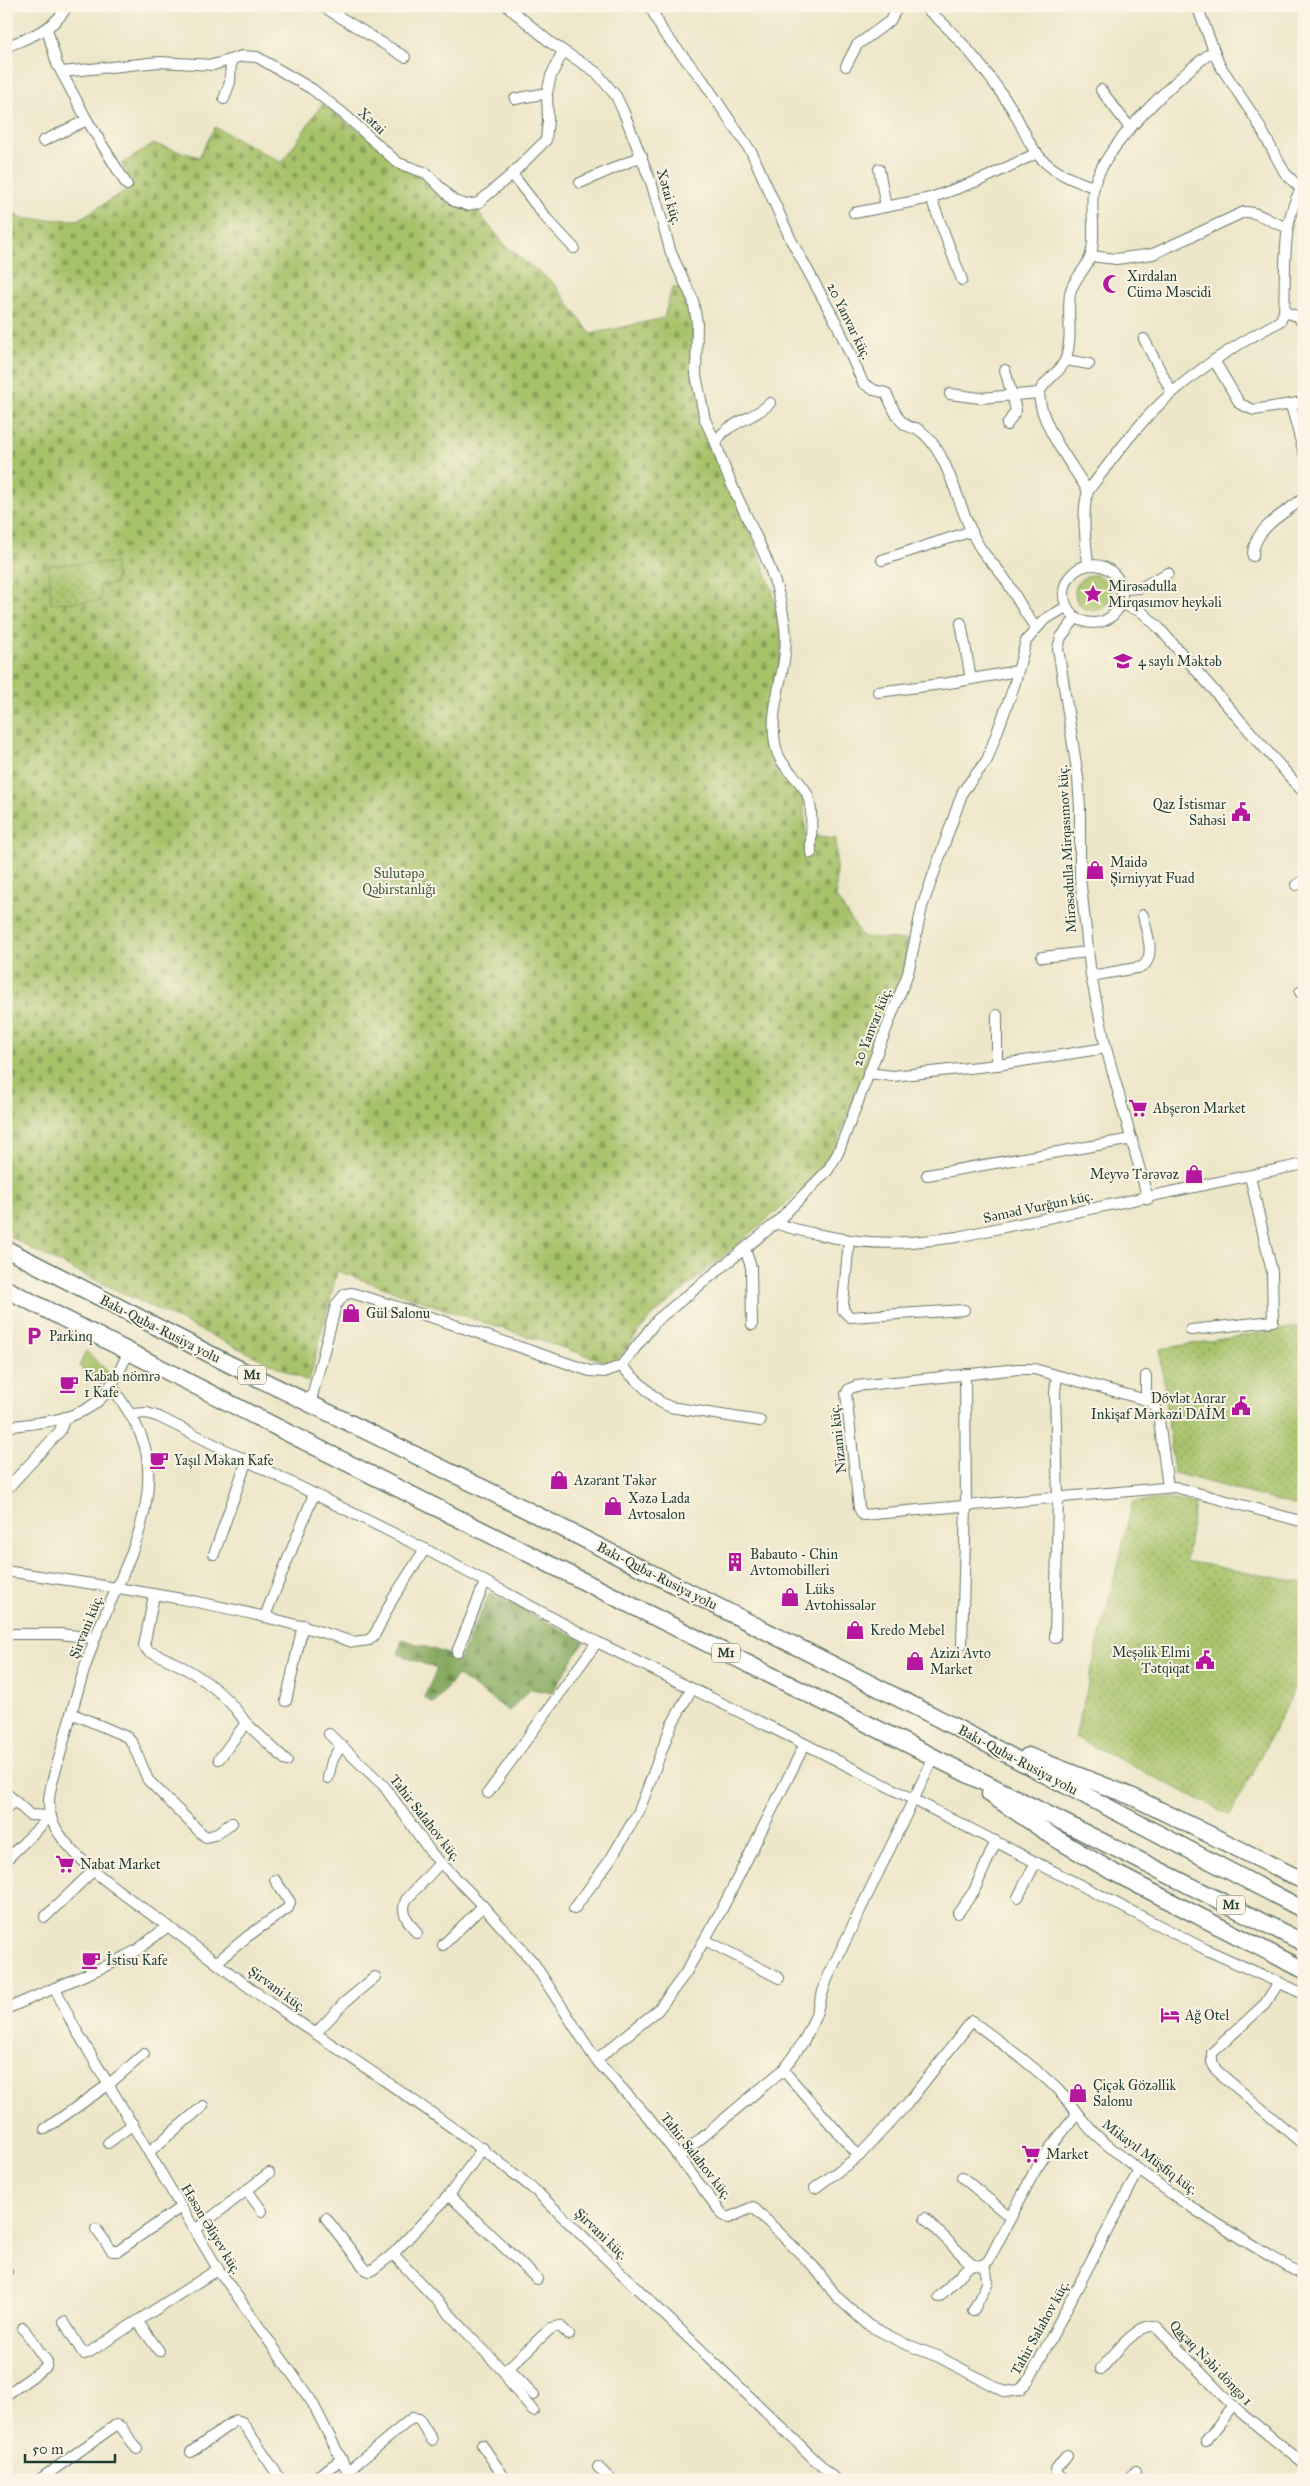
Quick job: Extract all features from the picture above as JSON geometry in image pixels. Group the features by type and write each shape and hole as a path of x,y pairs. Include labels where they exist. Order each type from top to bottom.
{"highway":[{"name":"Bakı-Quba-Rusiya yolu","path":"6,1249 310,1404 500,1496 951,1725 1170,1842 1304,1910"},
{"name":"M1","path":"6,1289 1304,1943"},
{"path":"951,1725 1133,1798 1304,1881"},
{"path":"934,1757 1082,1854 1182,1909 1304,1970"}],"street":[{"path":"6,47 55,23 67,6"},
{"path":"322,6 405,56"},
{"name":"Xətai küç.","path":"507,6 563,51 596,72 616,96 642,156 671,253 692,300 697,323 696,375 705,420 734,488 763,546 780,602 785,628 785,648 773,732 781,762 808,796 811,853"},
{"name":"20 Yanvar küç.","path":"650,6 663,32 702,79 752,153 791,240 837,324 863,383 874,390 886,393 901,422 908,428 916,428 926,436 949,474 978,545 1007,581 1021,608 1036,628"},
{"path":"846,66 857,45 890,21 898,6"},
{"path":"923,6 956,36 992,80 1016,115 1037,153 1064,175 1094,187"},
{"path":"1088,565 1084,514 1088,490 1131,436 1172,393 1214,360 1281,320 1284,312 1290,211 1303,189 1285,173 1255,118 1229,81 1213,51 1197,6"},
{"path":"47,28 54,57 86,120 127,185"},
{"name":"Xətai","path":"62,72 159,62 213,65 242,56 257,57 312,89 345,115 398,163 426,173 454,201 461,204 478,202 512,174 546,140 548,120 547,93 551,76 563,51"},
{"path":"1088,490 1045,420 1039,406 1039,393 1044,384 1052,378 1066,360 1070,338 1070,293 1091,256 1094,242 1094,187 1104,166 1130,128 1183,74 1213,51"},
{"path":"224,99 230,82 232,60"},
{"path":"1101,90 1130,128"},
{"path":"514,99 547,93"},
{"path":"43,142 86,120"},
{"path":"854,213 931,198 993,174 1037,153"},
{"path":"580,184 642,156"},
{"path":"879,169 886,207"},
{"path":"512,174 546,218 574,248"},
{"path":"931,198 962,280"},
{"path":"1091,256 1116,260 1153,254 1244,212 1254,213 1271,223 1288,227"},
{"path":"1284,312 1297,316 1304,324"},
{"path":"1144,339 1172,393"},
{"path":"1066,360 1089,364"},
{"path":"1214,360 1240,404 1247,408 1254,410 1304,402"},
{"path":"1005,370 1016,410 1007,426"},
{"path":"950,394 980,398 1039,393"},
{"path":"716,443 719,435 725,430 753,417 770,403"},
{"path":"1291,405 1304,453"},
{"path":"1253,556 1252,546 1259,534 1304,498"},
{"path":"882,560 972,531"},
{"path":"1088,565 1095,565 1110,570 1120,581 1122,589 1121,604 1106,621 1091,623 1076,618 1066,607 1064,599 1065,584 1074,572 1088,565"},
{"path":"1122,589 1140,588 1168,573"},
{"path":"1121,604 1142,612 1159,628 1304,793"},
{"name":"20 Yanvar küç.","path":"621,1366 642,1338 672,1306 776,1223 834,1162 908,973 922,907 963,791 988,760 1024,646 1036,628 1050,615 1066,607"},
{"name":"Mirəsədulla Mirqasımov küç.","path":"1076,618 1061,637 1058,648 1078,776 1080,877 1088,952 1106,1048 1148,1199"},
{"path":"961,624 971,679"},
{"path":"878,692 1017,671"},
{"path":"1091,976 1142,967 1148,963 1151,954 1143,915"},
{"path":"1042,957 1088,952"},
{"path":"997,1015 997,1065"},
{"path":"868,1073 893,1076 997,1065 1106,1048"},
{"path":"927,1175 1132,1140"},
{"name":"Səməd Vurğun küç.","path":"776,1223 787,1228 849,1241 893,1244 958,1237 1148,1199 1250,1176 1303,1167"},
{"path":"1191,1330 1273,1321 1272,1272 1250,1176"},
{"path":"849,1241 843,1310 850,1317 964,1310"},
{"path":"744,1249 750,1267 752,1325"},
{"path":"310,1404 336,1306 345,1294 359,1294 437,1318 596,1372 613,1370 621,1366 660,1402 670,1407 760,1421"},
{"path":"6,1427 65,1417 88,1409 104,1396 129,1352"},
{"name":"Nizami küç.","path":"1146,1400 1034,1370 1018,1369 856,1386 849,1389 846,1394 859,1508 863,1515 1168,1487 1186,1488 1304,1522"},
{"path":"962,1644 966,1505 965,1374"},
{"path":"1055,1638 1058,1498 1055,1392 1057,1376"},
{"path":"1146,1376 1146,1400 1152,1402 1158,1413 1168,1487"},
{"name":"Şirvani küç.","path":"111,1385 131,1414 146,1455 147,1479 139,1530 95,1638 71,1713 49,1796 51,1816 59,1832 73,1850 94,1870 168,1926 316,2033 483,2148 536,2191 836,2480"},
{"path":"131,1414 147,1413 159,1417 247,1460 425,1549 597,1642 691,1690 805,1744 1207,1950 1304,1994"},
{"path":"6,1490 60,1431 65,1417"},
{"path":"214,1554 247,1460"},
{"path":"264,1616 314,1494"},
{"path":"6,1571 117,1587 154,1596 264,1616 303,1625 353,1642 369,1640 375,1634 392,1600 425,1549"},
{"path":"456,1652 485,1582"},
{"path":"154,1596 144,1646 148,1651 187,1668 208,1683 228,1700 246,1723 287,1761"},
{"path":"286,1701 303,1625"},
{"path":"6,1634 60,1634 95,1638"},
{"path":"488,1793 597,1642"},
{"path":"574,1909 610,1860 639,1811 671,1726 691,1690"},
{"path":"71,1713 127,1737 133,1744 148,1780 201,1834 206,1837 214,1835 232,1822"},
{"path":"219,1759 246,1723"},
{"name":"Tahir Salahov küç.","path":"329,1734 384,1786 440,1863 483,1906 543,1976 580,2038 596,2060 630,2096 680,2156 723,2215 729,2218 749,2207 756,2209 780,2236 814,2268 842,2302 868,2325 903,2344 939,2357 1005,2392 1020,2390 1030,2378 1139,2170"},
{"path":"596,2060 658,2010 685,1974 722,1909 805,1744"},
{"path":"328,1778 332,1761 341,1745"},
{"path":"680,2156 783,2070 804,2041 815,2017 826,1979 934,1757"},
{"path":"6,1793 10,1805 30,1815 51,1816"},
{"path":"6,1860 51,1816"},
{"path":"958,1913 974,1891 996,1841"},
{"path":"1018,1898 1036,1862"},
{"path":"417,1933 403,1914 402,1908 406,1900 440,1863"},
{"path":"45,1917 94,1870"},
{"path":"217,1962 248,1936 288,1908 290,1902 275,1880"},
{"path":"443,1945 483,1906"},
{"path":"6,2009 115,1962 137,1950 168,1926"},
{"path":"704,1940 779,1978"},
{"path":"316,2033 345,2002 375,1977"},
{"path":"1278,1982 1265,2004 1212,2053 1212,2062 1216,2070 1304,2145"},
{"name":"Həsən Əliyev küç.","path":"55,1988 62,2004 108,2085 218,2269 312,2402 350,2475"},
{"name":"Mikayıl Müşfiq küç.","path":"859,2156 907,2104 972,2021 1059,2091 1098,2136 1139,2170 1216,2224 1304,2276"},
{"path":"45,2129 108,2085 144,2054"},
{"path":"783,2070 859,2156 815,2188"},
{"path":"149,2152 203,2106"},
{"path":"925,2218 970,2264 984,2265 989,2260 1010,2217 1049,2149 1077,2114"},
{"path":"108,2143 133,2124"},
{"path":"326,2218 366,2270 371,2271 393,2254 449,2195 483,2148"},
{"path":"195,2230 270,2173"},
{"path":"962,2177 1010,2217"},
{"path":"247,2190 262,2211"},
{"path":"449,2195 538,2279"},
{"path":"96,2229 112,2252 118,2251 181,2207"},
{"path":"393,2254 506,2370 534,2396"},
{"path":"940,2297 970,2264"},
{"path":"973,2311 988,2282 984,2265"},
{"path":"64,2322 84,2354 88,2353 218,2269"},
{"path":"138,2322 159,2351"},
{"name":"Qaçaq Nəbi döngə 1","path":"1101,2369 1140,2328 1152,2325 1232,2406 1304,2464"},
{"path":"506,2370 551,2328 560,2326 569,2335"},
{"path":"6,2394 46,2367 47,2362 23,2328"},
{"path":"506,2370 511,2384 533,2411"},
{"path":"1206,2441 1232,2406"},
{"path":"350,2475 412,2418 419,2420 432,2440"},
{"path":"190,2452 236,2420 242,2422 281,2480"},
{"path":"39,2480 116,2425 137,2449"},
{"path":"482,2445 506,2480"},
{"path":"1066,2480 1058,2474 1056,2469 1067,2455"},
{"path":"312,2480 342,2459"},
{"path":"598,2467 611,2480"},
{"path":"1129,2480 1136,2471"}],"green space":[{"name":"Sulutəpə Qəbirstanlığı","path":"322,104 419,175 457,207 476,210 506,246 554,284 591,334 664,318 672,288 683,287 688,303 708,431 772,590 782,638 780,662 767,725 775,764 803,795 806,835 836,838 836,897 862,937 908,940 904,973 833,1154 799,1192 650,1318 614,1364 476,1320 337,1271 309,1382 37,1252 6,1234 6,209 25,219 78,220 134,185 121,164 154,144 199,157 215,127 282,163"},
{"path":"115,563 116,584 100,584 101,601 51,603 49,565"},
{"path":"1093,575 1105,581 1111,593 1105,605 1093,611 1081,605 1075,593 1081,581"},
{"path":"1304,1326 1304,1508 1174,1473 1160,1349"},
{"path":"86,1351 109,1373 101,1385 79,1366"},
{"path":"1169,1499 1195,1504 1186,1561 1304,1583 1304,1672 1230,1815 1075,1737 1133,1502"},
{"path":"490,1593 584,1641 552,1693 531,1689 509,1711 457,1675 434,1704 424,1697 437,1669 398,1654 402,1639 460,1658"}],"place":[{"name":"Xırdalan Cümə Məscidi","path":"1112,284"},
{"name":"Mirəsədulla Mirqasımov heykəli","path":"1093,594"},
{"name":"4 saylı Məktəb","path":"1123,661"},
{"name":"Qaz İstismar Sahəsi","path":"1241,812"},
{"name":"Maidə Şirniyyat Fuad","path":"1095,870"},
{"name":"Abşeron Market","path":"1138,1108"},
{"name":"Meyvə Tərəvəz","path":"1194,1174"},
{"name":"Gül Salonu","path":"351,1313"},
{"name":"Parkinq","path":"34,1336"},
{"name":"Kabab nömrə 1 Kafe","path":"69,1384"},
{"name":"Dövlət Aqrar Inkişaf Mərkəzi DAİM","path":"1241,1406"},
{"name":"Yaşıl Məkan Kafe","path":"159,1460"},
{"name":"Azərant Təkər","path":"559,1480"},
{"name":"Xəzə Lada Avtosalon","path":"613,1506"},
{"name":"Babauto - Chin Avtomobilleri","path":"735,1562"},
{"name":"Lüks Avtohissələr","path":"790,1597"},
{"name":"Kredo Mebel","path":"855,1630"},
{"name":"Meşəlik Elmi Tətqiqat","path":"1205,1660"},
{"name":"Azizi Avto Market","path":"915,1661"},
{"name":"Nabat Market","path":"65,1864"},
{"name":"İstisu Kafe","path":"91,1960"},
{"name":"Ağ Otel","path":"1170,2015"},
{"name":"Çiçək Gözəllik Salonu","path":"1078,2093"},
{"name":"Market","path":"1031,2154"}]}
